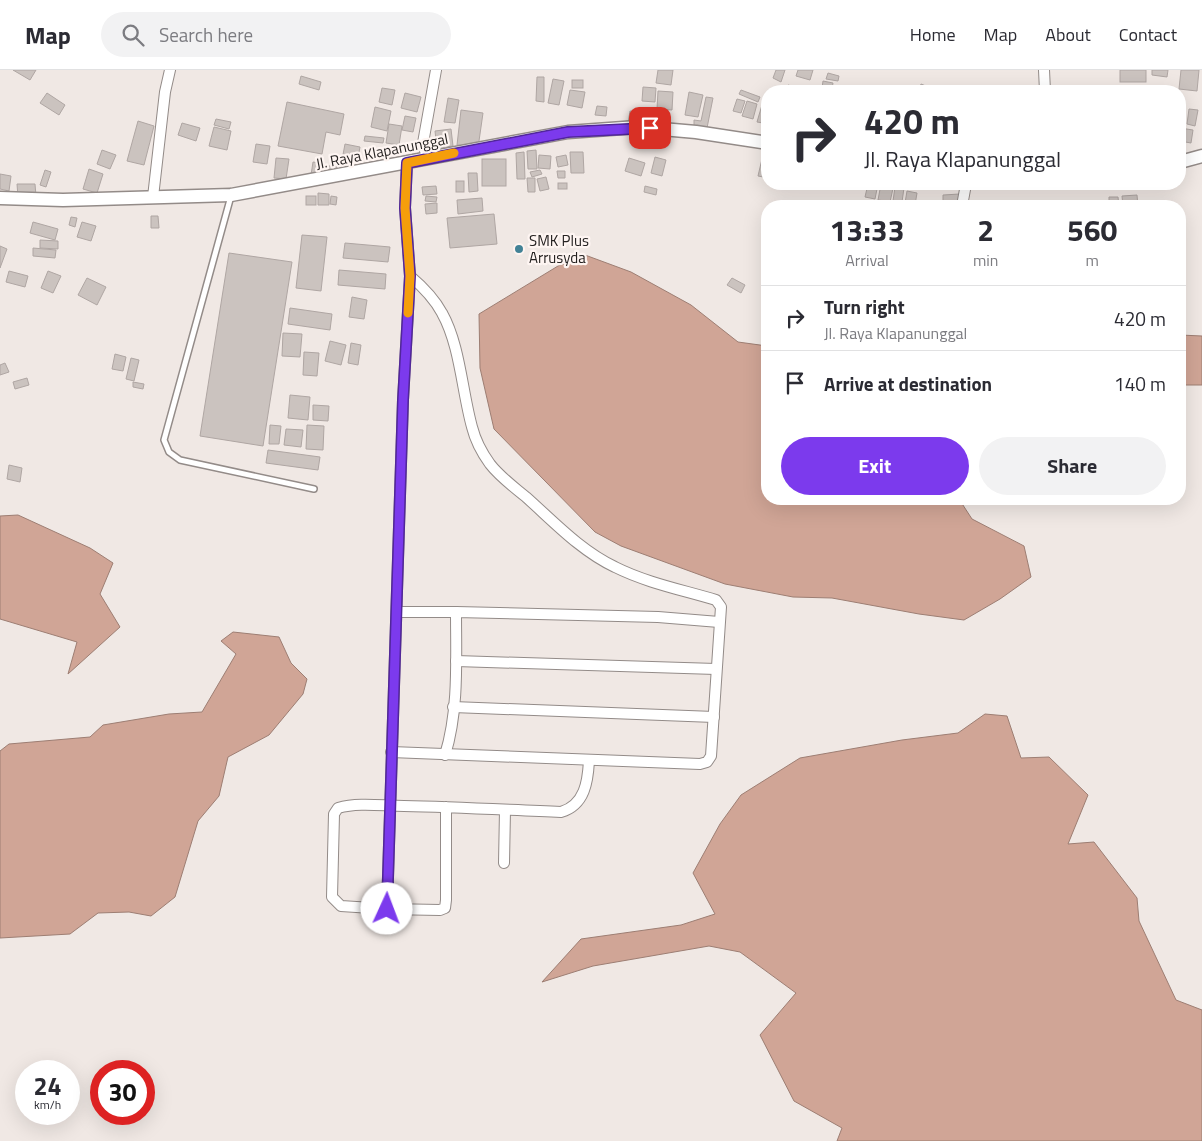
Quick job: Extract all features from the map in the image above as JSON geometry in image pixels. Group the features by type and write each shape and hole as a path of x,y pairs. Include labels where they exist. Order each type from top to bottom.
{"street":[{"path":"153,197 164,92 170,70"},
{"path":"427,158 423,143 436,70"},
{"path":"1044,70 1045,85"},
{"name":"Jl. Raya Klapanunggal","path":"0,198 62,200 231,195 568,132 637,128 696,132 761,142"},
{"path":"1186,160 1202,156"},
{"path":"387,909 403,400 410,276 405,208 407,163"},
{"path":"391,752 700,764 707,762 711,756 721,607 716,600 638,576 616,568 596,557 500,475 490,464 472,428 453,344 443,314 427,291 410,276"},
{"path":"397,612 658,617 719,622"},
{"path":"445,755 452,724 456,660 456,612"},
{"path":"456,660 716,669"},
{"path":"453,707 714,717"},
{"path":"446,807 445,908 440,910 387,909 341,906 332,897 334,814 338,808 344,806 391,806 446,807 561,812 572,809 584,791 588,779 588,760"},
{"path":"504,863 505,810"}],"lane":[{"path":"231,195 164,440 169,452 180,460 314,489"}],"shaded area":[{"path":"585,255 631,272 691,305 738,342 761,345 761,505 963,505 972,519 1024,546 1031,577 1000,599 964,620 832,598 793,597 725,584 621,546 595,532 494,429 480,368 479,314 558,266"},
{"path":"1186,335 1202,336 1202,385 1186,385"},
{"path":"18,515 90,548 113,563 100,594 120,627 68,674 77,642 0,619 0,516"},
{"path":"233,632 279,637 291,663 307,679 303,694 269,735 228,757 219,796 198,821 175,897 151,916 129,912 98,913 70,934 0,938 0,751 9,744 90,737 103,725 169,714 202,712 236,654 221,641"},
{"path":"985,714 1007,716 1021,758 1049,757 1088,795 1068,844 1094,842 1137,898 1139,921 1176,1000 1202,1010 1202,1141 837,1141 842,1128 794,1101 760,1035 796,993 740,952 709,946 593,966 542,982 581,939 681,925 715,914 693,873 720,824 741,795 800,758 902,740 958,733"}],"building":[{"path":"13,70 36,70 30,80"},
{"path":"658,70 673,70 671,85 656,83"},
{"path":"776,70 785,70 781,82 773,78"},
{"path":"798,70 813,70 810,80 796,76"},
{"path":"1120,70 1146,70 1146,82 1120,82"},
{"path":"1152,70 1168,70 1167,77 1152,75"},
{"path":"1181,70 1199,70 1197,91 1186,90 1186,85 1179,85"},
{"path":"828,73 839,76 838,81 826,79"},
{"path":"301,76 321,82 319,90 299,84"},
{"path":"537,77 544,77 544,102 536,101"},
{"path":"553,79 564,81 559,105 548,103"},
{"path":"572,80 583,80 583,88 572,88"},
{"path":"823,81 833,83 833,85 822,85"},
{"path":"643,87 656,88 655,102 642,101"},
{"path":"382,88 395,90 392,105 379,102"},
{"path":"570,90 585,92 582,108 567,105"},
{"path":"741,90 760,97 758,102 739,94"},
{"path":"658,91 673,92 672,110 657,109"},
{"path":"689,92 703,95 698,117 685,115"},
{"path":"47,93 65,105 59,115 40,103"},
{"path":"405,93 421,97 417,112 401,108"},
{"path":"706,97 713,98 707,128 694,126 694,120 701,121"},
{"path":"448,98 459,100 455,123 444,122"},
{"path":"737,99 745,101 741,113 733,111"},
{"path":"747,101 757,104 753,119 742,116"},
{"path":"287,102 344,114 340,135 326,132 322,154 278,146"},
{"path":"597,106 607,107 606,116 595,115"},
{"path":"375,107 391,111 387,131 371,127"},
{"path":"761,108 761,123 757,122"},
{"path":"1189,109 1198,110 1195,126 1187,124"},
{"path":"461,110 483,113 478,148 457,145"},
{"path":"630,111 643,113 641,126 628,124"},
{"path":"405,116 416,118 413,132 402,130"},
{"path":"216,119 231,122 229,129 214,125"},
{"path":"138,121 154,126 144,165 127,161"},
{"path":"182,123 200,128 196,141 178,135"},
{"path":"389,124 402,126 399,145 386,143"},
{"path":"214,127 231,131 227,150 209,146"},
{"path":"451,129 453,146 437,148 435,131"},
{"path":"1186,129 1193,130 1191,143 1186,142"},
{"path":"365,136 384,138 383,143 364,141"},
{"path":"256,144 270,146 267,164 253,162"},
{"path":"345,144 360,147 357,163 342,160"},
{"path":"102,150 116,155 110,169 97,164"},
{"path":"536,150 537,169 528,169 527,151"},
{"path":"524,152 525,179 517,179 516,153"},
{"path":"570,152 583,152 584,173 571,173"},
{"path":"539,155 551,156 550,169 538,168"},
{"path":"566,155 568,165 558,167 556,157"},
{"path":"655,157 666,160 662,176 651,173"},
{"path":"276,158 289,159 286,179 274,178"},
{"path":"629,158 645,163 641,176 625,171"},
{"path":"482,159 506,159 506,186 482,186"},
{"path":"313,162 319,163 317,176 311,175"},
{"path":"761,163 761,177 758,176"},
{"path":"322,166 337,166 337,175 322,175"},
{"path":"89,169 103,174 97,193 83,189"},
{"path":"45,170 51,172 46,187 40,185"},
{"path":"540,170 542,174 532,177 530,172"},
{"path":"557,171 565,171 565,178 558,178"},
{"path":"468,173 477,173 478,191 469,192"},
{"path":"0,174 11,176 9,191 0,189"},
{"path":"546,177 549,189 540,191 537,179"},
{"path":"527,178 535,178 535,192 528,192"},
{"path":"456,181 464,181 464,192 456,192"},
{"path":"558,183 567,183 567,189 558,189"},
{"path":"17,184 35,184 36,196 18,197"},
{"path":"436,186 437,194 423,195 422,187"},
{"path":"645,186 657,189 656,195 644,192"},
{"path":"867,190 877,190 875,199 865,197"},
{"path":"880,190 893,190 890,200 878,200"},
{"path":"895,190 904,190 902,200 893,200"},
{"path":"907,191 917,193 916,200 906,200"},
{"path":"318,193 329,194 329,205 318,205"},
{"path":"960,194 960,200 943,200 943,195"},
{"path":"1137,195 1137,200 1122,200 1122,196"},
{"path":"306,196 316,196 316,205 306,205"},
{"path":"331,196 337,197 336,205 330,204"},
{"path":"426,196 437,197 436,202 425,201"},
{"path":"1109,197 1118,197 1118,200 1109,200"},
{"path":"482,198 483,211 458,214 457,200"},
{"path":"437,203 437,213 426,214 425,204"},
{"path":"494,214 497,244 450,248 447,218"},
{"path":"151,216 158,216 159,228 151,228"},
{"path":"71,217 77,218 75,227 69,225"},
{"path":"33,222 58,229 55,240 30,233"},
{"path":"82,222 96,226 91,241 77,237"},
{"path":"302,235 327,237 321,291 296,288"},
{"path":"40,240 58,241 58,249 40,248"},
{"path":"345,243 390,247 388,262 343,258"},
{"path":"0,246 7,249 0,268"},
{"path":"33,248 56,250 55,258 33,256"},
{"path":"229,253 292,262 263,446 200,436"},
{"path":"339,270 386,274 385,289 338,285"},
{"path":"9,271 28,276 25,287 6,282"},
{"path":"48,271 61,276 53,293 41,288"},
{"path":"87,278 106,287 97,305 78,295"},
{"path":"732,278 745,285 741,293 727,285"},
{"path":"352,297 367,300 364,319 349,317"},
{"path":"290,308 332,314 330,330 288,324"},
{"path":"283,333 302,334 300,357 282,356"},
{"path":"330,341 346,345 341,365 325,361"},
{"path":"351,343 361,345 358,365 348,363"},
{"path":"304,352 319,353 317,376 303,375"},
{"path":"115,354 126,357 123,371 112,369"},
{"path":"131,358 139,360 134,381 126,379"},
{"path":"5,363 9,372 0,375 0,365"},
{"path":"27,378 29,385 15,389 13,382"},
{"path":"133,382 144,384 143,389 133,387"},
{"path":"290,395 310,397 308,420 288,418"},
{"path":"313,405 329,406 328,421 313,420"},
{"path":"270,425 281,426 279,444 269,444"},
{"path":"307,425 324,426 323,450 306,449"},
{"path":"286,429 303,430 301,447 284,445"},
{"path":"268,450 320,457 318,470 266,463"},
{"path":"9,465 22,468 20,482 7,479"}],"slow traffic":[{"path":"408,313 410,276 405,208 407,163 454,153"}],"place":[{"name":"SMK Plus Arrusyda","path":"519,249"}],"route":[{"path":"387,909 403,400 410,276 405,208 407,163 568,132 650,128"}]}
